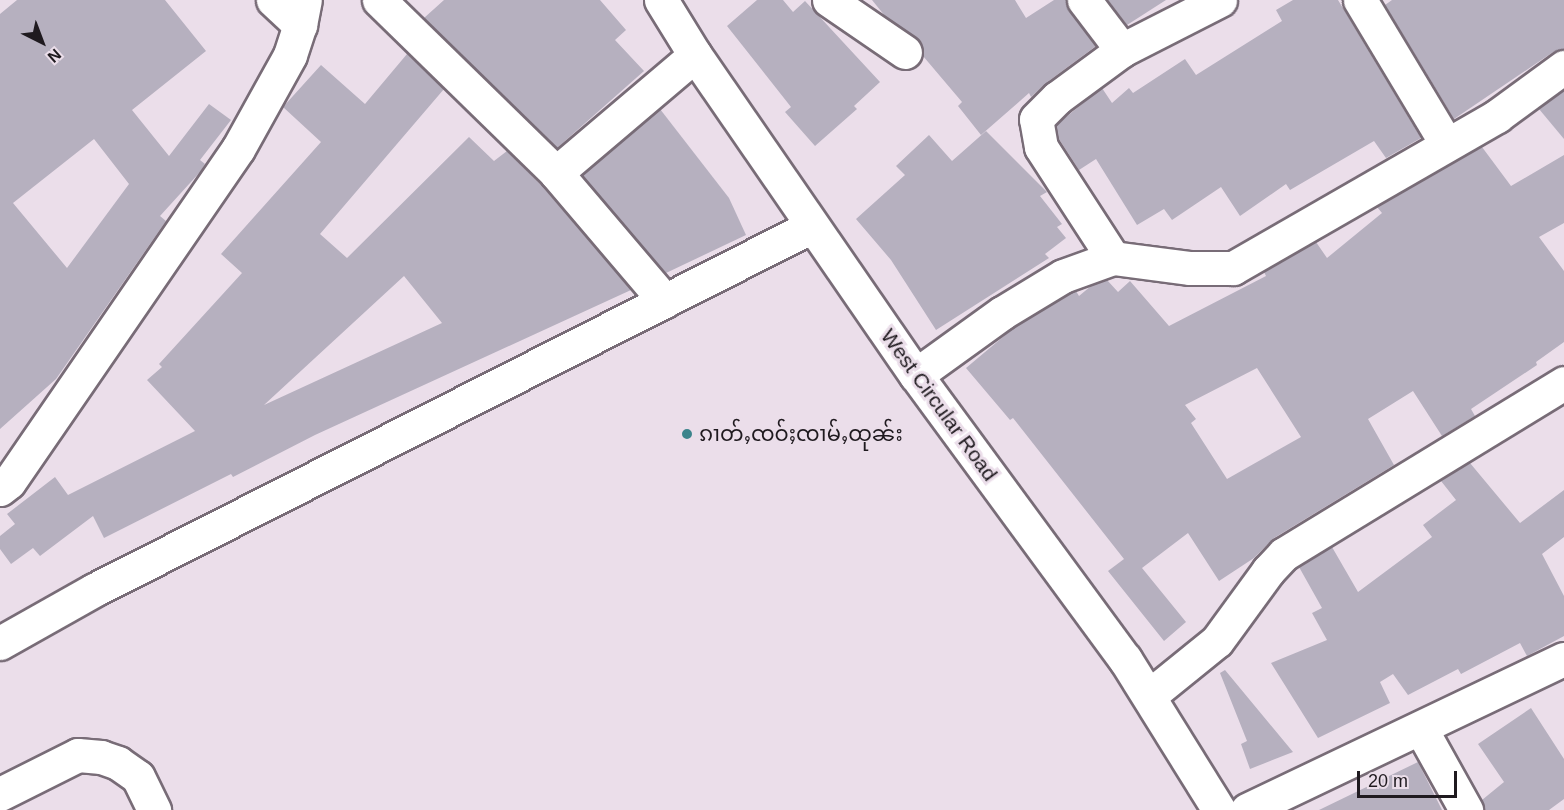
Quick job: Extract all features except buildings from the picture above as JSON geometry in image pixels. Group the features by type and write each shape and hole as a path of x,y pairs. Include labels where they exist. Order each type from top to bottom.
{"street":[{"path":"0,489 9,482 238,149 290,55 302,12 273,0"},
{"path":"379,0 556,173 665,301"},
{"path":"829,0 905,52"},
{"path":"1084,0 1122,50"},
{"path":"1113,258 1041,147 1035,120 1057,98 1122,50 1220,0"},
{"path":"1360,0 1446,143"},
{"name":"West Circular Road","path":"664,1 695,55 916,375 1125,659 1219,810"},
{"path":"556,173 695,55"},
{"path":"916,375 1002,314 1063,276 1113,258 1190,268 1233,268 1446,143 1497,116 1564,67"},
{"path":"0,643 94,590 812,226"},
{"path":"1149,696 1217,641 1268,571 1284,554 1564,383"},
{"path":"1247,810 1564,659"},
{"path":"1421,729 1466,810"},
{"path":"0,795 78,755 101,757 118,764 138,777 154,810"}],"place":[{"name":"ၵၢတ်ႇၸဝ်ႈၸၢမ်ႇထုၼ်း","path":"687,434"}]}
